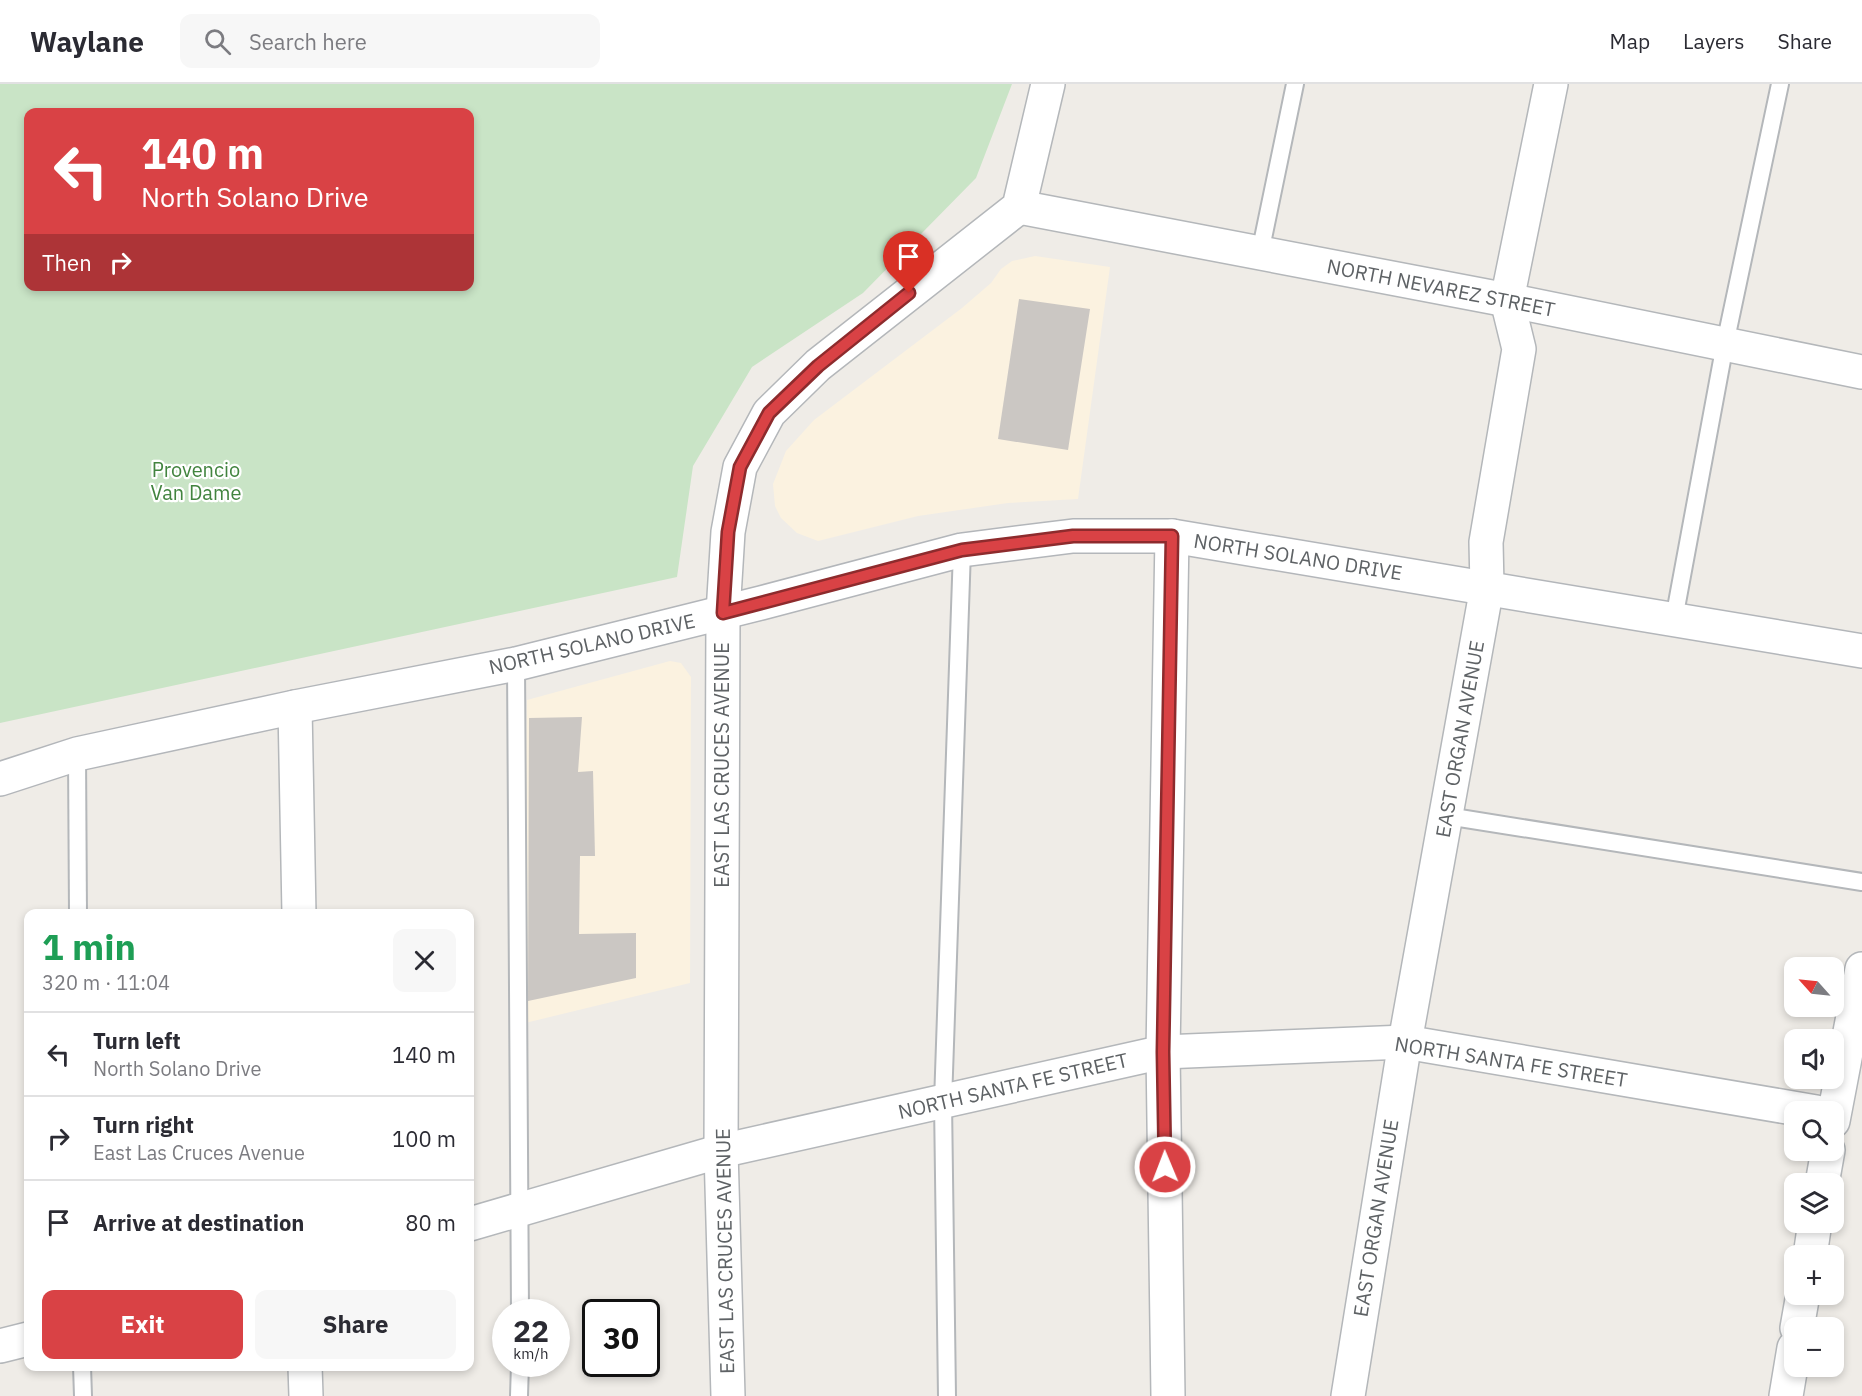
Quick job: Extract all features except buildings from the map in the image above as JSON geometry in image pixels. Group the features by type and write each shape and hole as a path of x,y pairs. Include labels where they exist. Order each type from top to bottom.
{"street":[{"path":"1019,207 1048,84"},
{"name":"EAST ORGAN AVENUE","path":"1347,1396 1405,1042 1486,587 1486,542 1519,349 1507,300 1551,84"},
{"name":"NORTH NEVAREZ STREET","path":"1019,207 1507,300 1862,372"},
{"name":"EAST LAS CRUCES AVENUE","path":"728,1396 722,1151 723,613 728,532 740,467 769,413 818,366 1019,207"},
{"name":"NORTH SOLANO DRIVE","path":"0,778 77,754 295,707 516,664 723,613 962,550 1073,536 1172,536 1862,651"},
{"path":"1168,1396 1163,1052 1172,536"},
{"path":"295,707 299,909"},
{"path":"1839,1101 1862,969"},
{"name":"NORTH SANTA FE STREET","path":"474,1223 722,1151 1163,1052 1405,1042 1784,1107"},
{"path":"0,1346 24,1340"},
{"path":"305,1371 306,1396"},
{"path":"1786,1396 1789,1377"}],"lane":[{"path":"1260,253 1295,84"},
{"path":"1674,619 1725,344 1780,84"},
{"path":"947,1396 943,1102 962,550"},
{"path":"516,664 520,1299"},
{"path":"77,754 78,909"},
{"path":"1447,816 1862,882"},
{"path":"82,1371 83,1396"},
{"path":"519,1396 520,1377"}],"shaded area":[{"path":"1035,256 1110,267 1078,499 1008,503 918,516 818,541 797,533 781,518 775,506 773,484 786,451 814,420 962,308 991,283 1001,269 1012,261"},
{"path":"670,661 681,663 691,677 690,983 521,1024 527,700"}],"green space":[{"name":"Provencio Van Dame","path":"0,84 1012,84 976,178 863,293 752,367 693,466 677,577 0,723"}],"route":[{"path":"909,293 818,366 769,413 740,467 728,532 723,613 962,550 1073,536 1172,536 1163,1052 1165,1167"}]}
